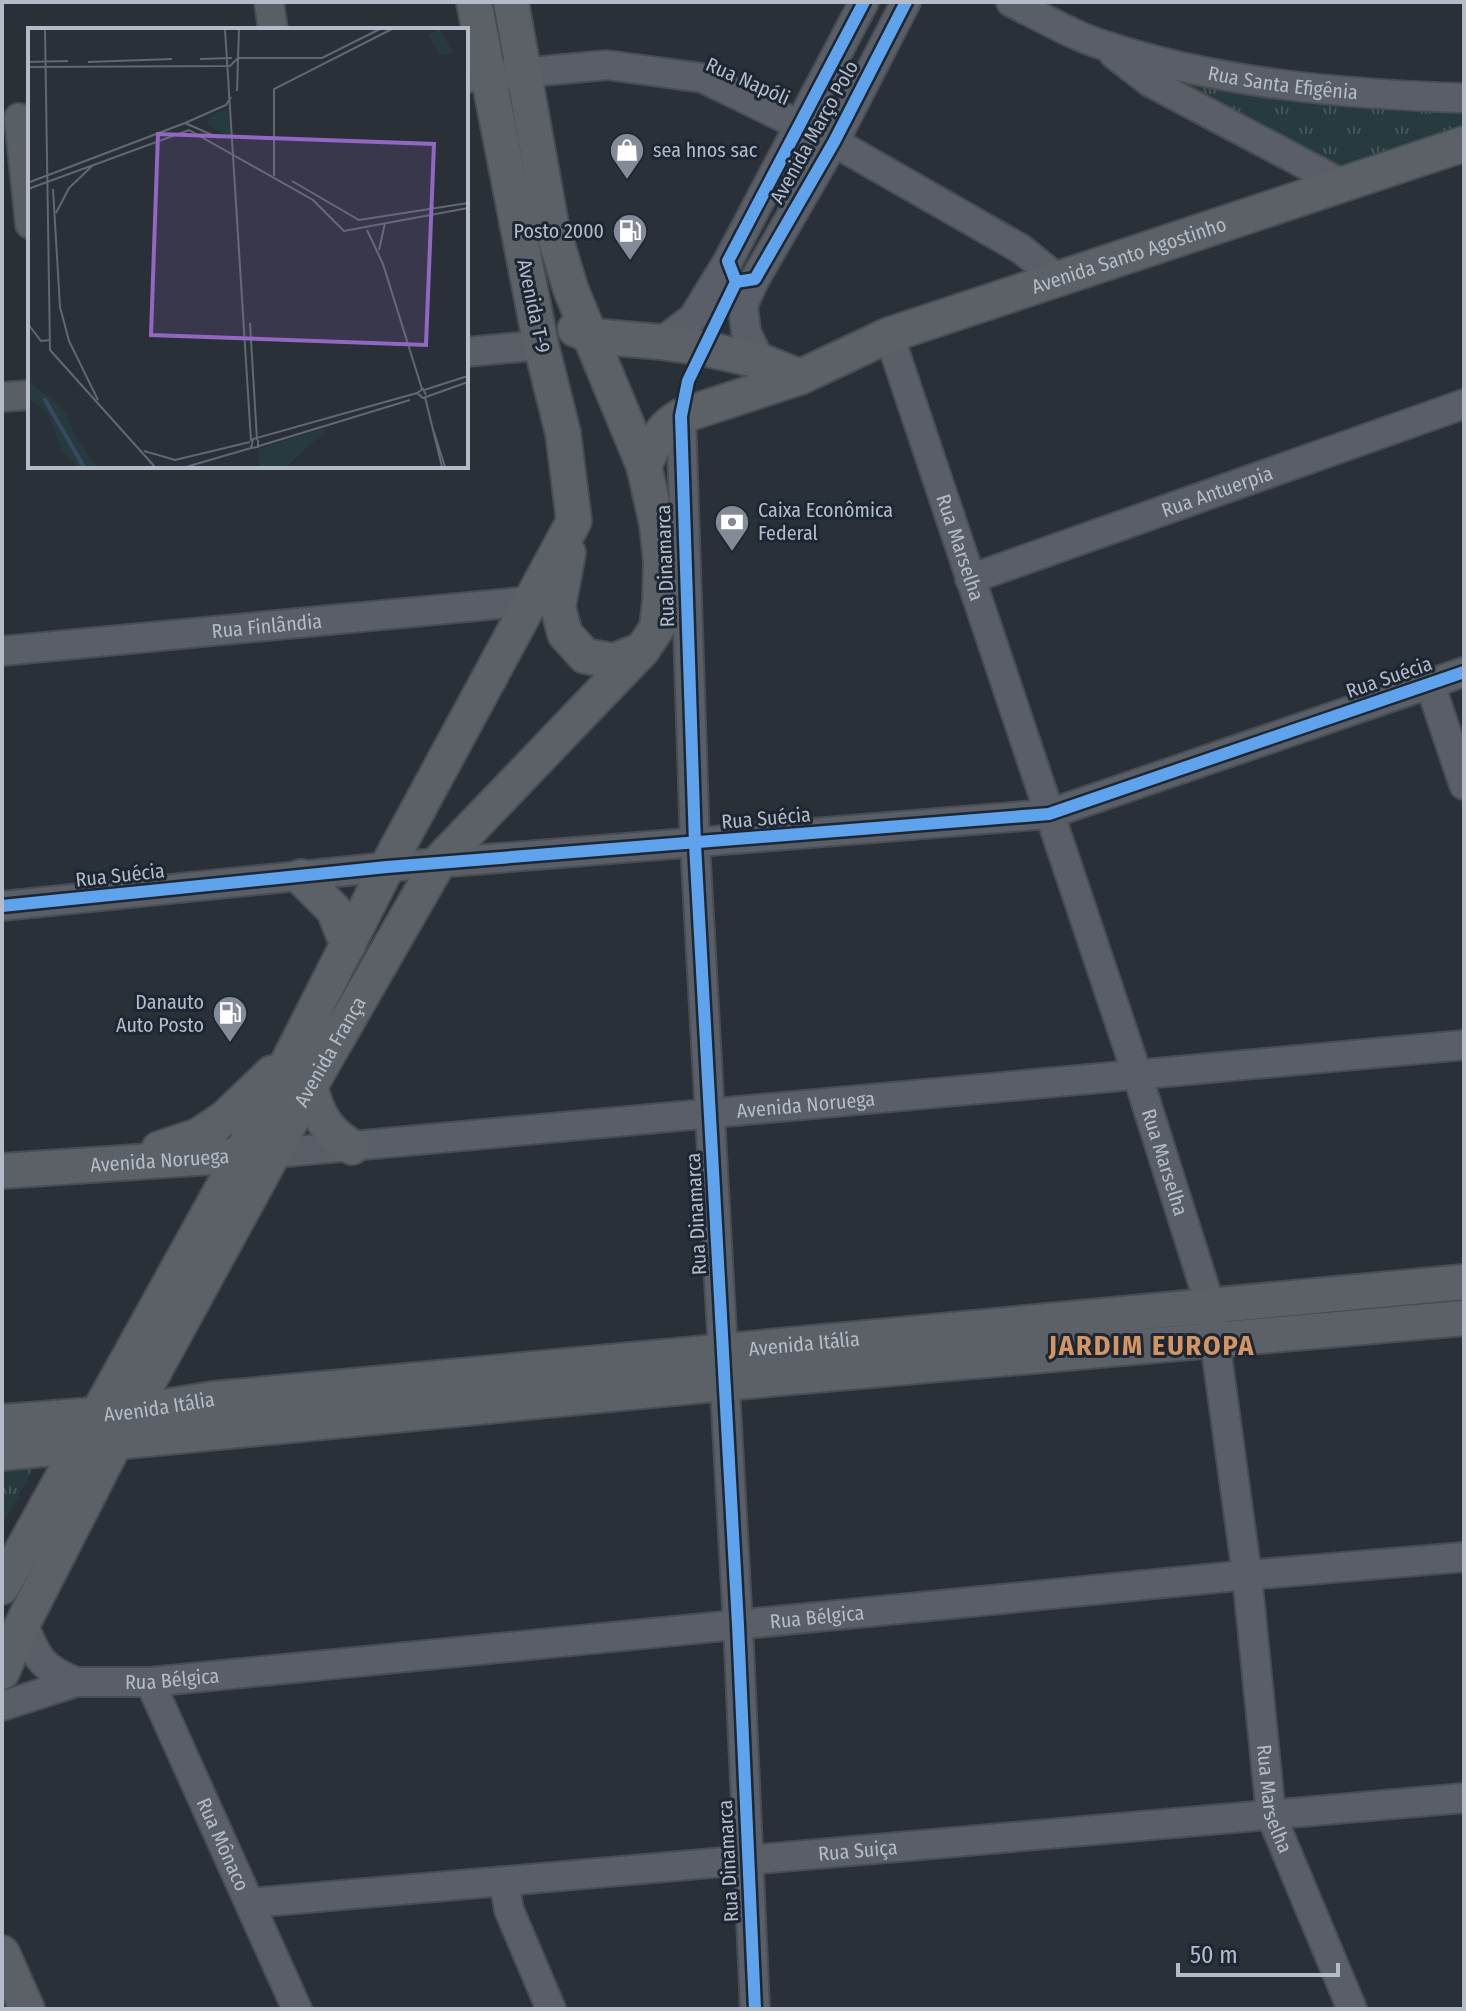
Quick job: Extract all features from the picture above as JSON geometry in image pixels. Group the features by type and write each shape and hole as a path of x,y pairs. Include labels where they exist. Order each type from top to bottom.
{"main road":[{"name":"Avenida T-9","path":"474,2 477,78 563,433 574,521 558,607 565,634 585,656 614,661 642,650"},
{"name":"Avenida T-9","path":"511,2 551,224 571,290 644,466"},
{"name":"Avenida Santo Agostinho","path":"644,466 666,424 681,416 800,377 889,335 1464,144"},
{"path":"541,345 555,333 577,329 592,336 661,342 760,361 800,377"},
{"name":"Avenida França","path":"2,1587 95,1415 257,1154 310,1086 438,863 642,650 657,628 661,562 657,524 644,466"},
{"path":"531,601 574,521"},
{"name":"Avenida França","path":"2,1672 23,1623 164,1355 257,1154 293,1053 387,867 531,601"},
{"path":"301,877 334,910 348,946"},
{"path":"120,1163 198,1136 225,1118 293,1053"},
{"path":"310,1086 321,1119 337,1138 352,1147"},
{"name":"Avenida Noruega","path":"2,1171 257,1154"},
{"name":"Avenida Itália","path":"2,1422 132,1412 213,1399 723,1349 1464,1282"},
{"name":"Avenida Itália","path":"2,1453 725,1383 1464,1318"},
{"path":"164,1355 213,1399"},
{"path":"2,1953 27,2009"}],"street":[{"path":"269,2 273,28"},
{"name":"Avenida Março Polo","path":"661,342 693,318 728,261 864,2"},
{"name":"Avenida Março Polo","path":"760,361 746,332 743,305 834,142 906,2"},
{"name":"Rua Santa Efigênia","path":"1011,2 1104,46 1207,72 1305,87 1464,98"},
{"name":"Rua Santa Efigênia","path":"1104,46 1150,82 1344,185"},
{"name":"Rua Napóli","path":"477,78 607,65 703,78 834,142 1021,249 1058,279"},
{"path":"17,118 28,208"},
{"name":"Rua Marselha","path":"889,335 1137,1074 1210,1305 1247,1575 1271,1815 1352,2009"},
{"path":"468,352 541,345"},
{"path":"2,397 28,395"},
{"name":"Rua Antuerpia","path":"970,579 1464,404"},
{"name":"Rua Dinamarca","path":"681,416 695,844 738,1625 755,2009"},
{"name":"Rua Finlândia","path":"2,651 531,601"},
{"name":"Rua Suécia","path":"2,906 387,867 1049,814 1464,672"},
{"path":"1430,684 1464,785"},
{"name":"Avenida Noruega","path":"257,1154 1464,1045"},
{"name":"Rua Bélgica","path":"2,1706 76,1682 150,1682 1247,1575 1464,1557"},
{"path":"23,1623 34,1651 49,1671 76,1682"},
{"name":"Rua Mônaco","path":"150,1682 297,2009"},
{"name":"Rua Suiça","path":"250,1903 1464,1798"},
{"path":"504,1881 509,1910 551,2009"}],"green space":[{"path":"1154,69 1464,105 1464,129 1343,176"},
{"path":"31,1466 32,1470 2,1527 2,1468"}],"cycle path":[{"path":"755,2009 738,1625 695,844 681,416 688,381 736,282 728,261 864,2"},
{"path":"736,282 755,279 834,142 906,2"},
{"path":"2,906 387,867 1049,814 1464,672"}],"place":[{"name":"sea hnos sac","path":"627,181"},
{"name":"Posto 2000","path":"630,262"},
{"name":"Caixa Econômica Federal","path":"732,553"},
{"name":"Danauto Auto Posto","path":"230,1044"}],"district":[{"name":"JARDIM EUROPA","path":"1152,1345"}]}
